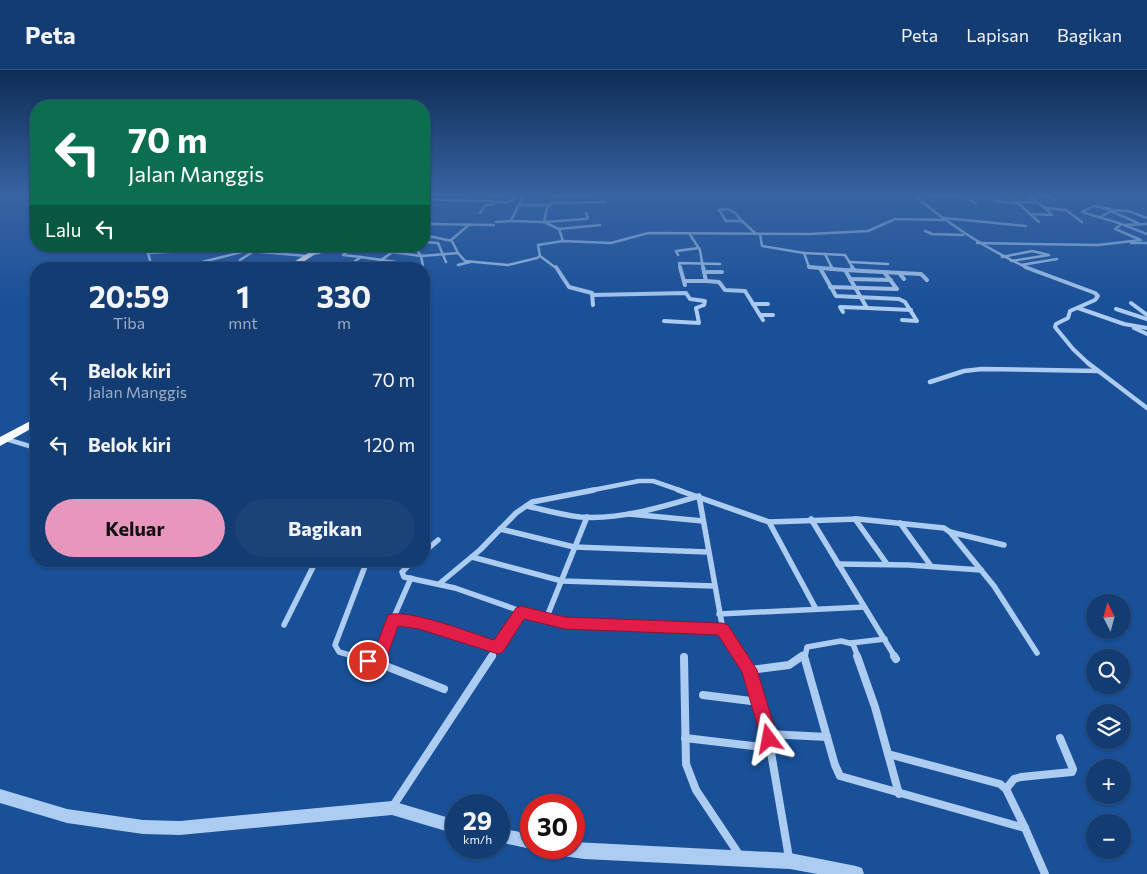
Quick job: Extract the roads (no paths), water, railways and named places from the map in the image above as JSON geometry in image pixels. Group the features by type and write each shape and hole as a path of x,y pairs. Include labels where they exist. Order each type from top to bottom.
{"main road":[{"path":"297,262 314,252"},
{"path":"3,440 30,424"}],"street":[{"path":"451,240 461,232"},
{"path":"560,232 563,241"},
{"path":"755,232 758,234 762,246 767,248 804,253 845,255 854,270"},
{"path":"540,256 539,243 563,241 610,243 639,233 758,234 849,232"},
{"path":"928,232 932,234 964,235"},
{"path":"960,232 1011,261 1047,276 1086,288 1098,296 1095,300 1070,310 1068,318 1056,324 1055,327 1061,337 1098,371 1147,408"},
{"path":"1121,232 1147,242"},
{"path":"689,233 699,248 706,282"},
{"path":"430,236 451,240 465,261 470,262 508,265 526,262 540,256"},
{"path":"1128,242 1128,240 1141,240"},
{"path":"430,242 438,243 446,262"},
{"path":"977,242 1068,245 1147,242"},
{"path":"678,256 676,251 699,248"},
{"path":"1002,256 1032,251 1042,251 1049,255 1011,261"},
{"path":"150,262 147,254 160,252"},
{"path":"203,262 245,252"},
{"path":"240,260 248,252"},
{"path":"264,252 309,255 321,252"},
{"path":"346,252 343,254 391,262"},
{"path":"378,262 393,252 421,256 458,252"},
{"path":"410,254 414,252"},
{"path":"417,252 421,256 422,262"},
{"path":"804,253 810,267 921,274 927,280"},
{"path":"825,254 832,269"},
{"path":"540,256 555,266 569,287 592,295 686,292 690,299 705,302 704,305 696,308 699,323 664,321"},
{"path":"354,262 360,258"},
{"path":"1021,265 1057,259"},
{"path":"458,265 470,262"},
{"path":"850,262 888,264"},
{"path":"720,264 679,264 684,283 719,282 725,290 745,291 763,320"},
{"path":"820,268 836,296 905,302 917,321 902,320"},
{"path":"845,270 867,308"},
{"path":"704,272 722,272"},
{"path":"830,287 897,289 884,272"},
{"path":"899,273 904,279"},
{"path":"850,278 891,280"},
{"path":"880,288 887,299"},
{"path":"592,295 593,305"},
{"path":"753,304 768,304"},
{"path":"1131,304 1147,315"},
{"path":"843,312 840,307 911,310"},
{"path":"1077,308 1147,334"},
{"path":"1116,309 1147,319"},
{"path":"760,315 773,315"},
{"path":"1124,324 1147,328"},
{"path":"930,382 964,371 982,369 1098,371"},
{"path":"3,440 30,447"},
{"path":"439,584 472,557 500,529 534,502 644,480 659,482 769,522 855,518 944,528 950,532 994,586 1037,653"},
{"path":"527,506 588,517 621,514 678,503 699,496"},
{"path":"699,496 722,630 750,670 771,748 790,862"},
{"path":"621,514 703,521"},
{"path":"546,619 588,517"},
{"path":"855,518 887,564"},
{"path":"811,520 896,660"},
{"path":"769,522 816,609"},
{"path":"900,523 931,566"},
{"path":"500,529 574,548 708,552"},
{"path":"950,532 1004,545"},
{"path":"430,547 438,540"},
{"path":"472,557 562,581 714,586"},
{"path":"838,564 887,564 981,570"},
{"path":"284,626 313,567"},
{"path":"365,567 335,645 339,652 378,663 444,689"},
{"path":"407,567 402,574 411,578 439,584 521,612 565,623 722,630"},
{"path":"378,663 393,619 411,578"},
{"path":"719,614 864,606"},
{"path":"392,808 521,612"},
{"path":"393,619 419,623 498,648"},
{"path":"750,670 789,666 804,654 808,646 841,641 851,643 885,639"},
{"path":"851,643 856,649 899,794"},
{"path":"804,654 840,776 1025,828"},
{"path":"684,657 686,764 696,790 742,859"},
{"path":"703,695 759,702"},
{"path":"768,734 827,737"},
{"path":"685,738 771,748"},
{"path":"1006,789 1014,779 1021,777 1072,772 1072,764 1060,738"},
{"path":"888,754 1000,784 1006,789 1045,874"},
{"path":"0,796 67,816 143,827 180,828 392,808 445,824"},
{"path":"585,851 790,862 856,874"}]}
